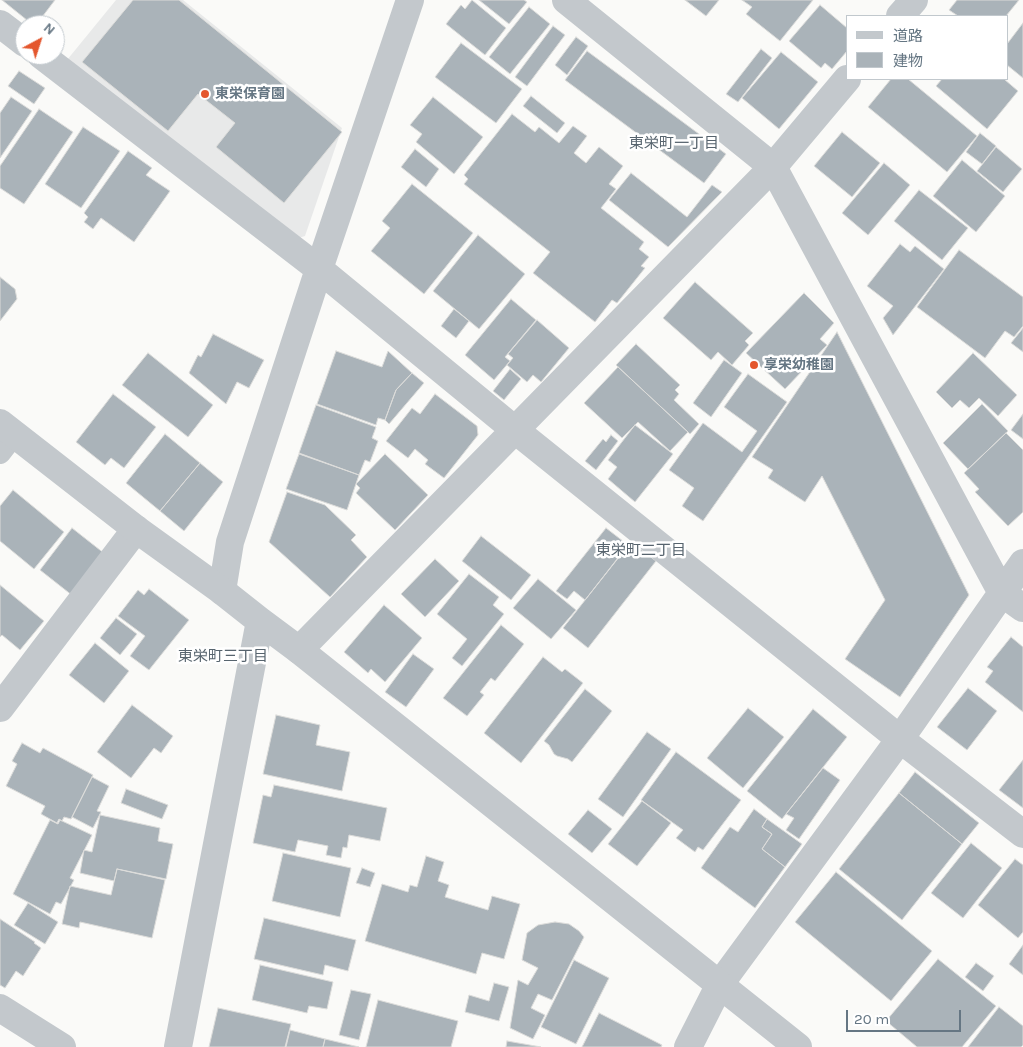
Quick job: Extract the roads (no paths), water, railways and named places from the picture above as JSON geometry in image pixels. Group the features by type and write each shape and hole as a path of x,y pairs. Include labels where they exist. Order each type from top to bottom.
{"street":[{"path":"222,591 230,542 319,269 410,0"},
{"path":"566,0 773,166 1013,600"},
{"path":"901,15 914,0"},
{"path":"0,24 15,35"},
{"path":"54,65 319,269 515,430 900,739 1023,834"},
{"path":"299,650 773,166 846,80"},
{"path":"5,437 222,591 299,650 798,1047"},
{"path":"0,708 136,529"},
{"path":"688,1047 720,984 900,739 1013,600 1023,563"},
{"path":"178,1047 260,621"},
{"path":"0,1008 62,1047"}],"place":[{"name":"東栄保育園","path":"205,94"},
{"name":"享栄幼稚園","path":"754,365"}],"district":[{"name":"東栄町一丁目","path":"674,144"},
{"name":"東栄町二丁目","path":"641,551"},
{"name":"東栄町三丁目","path":"223,657"}]}
